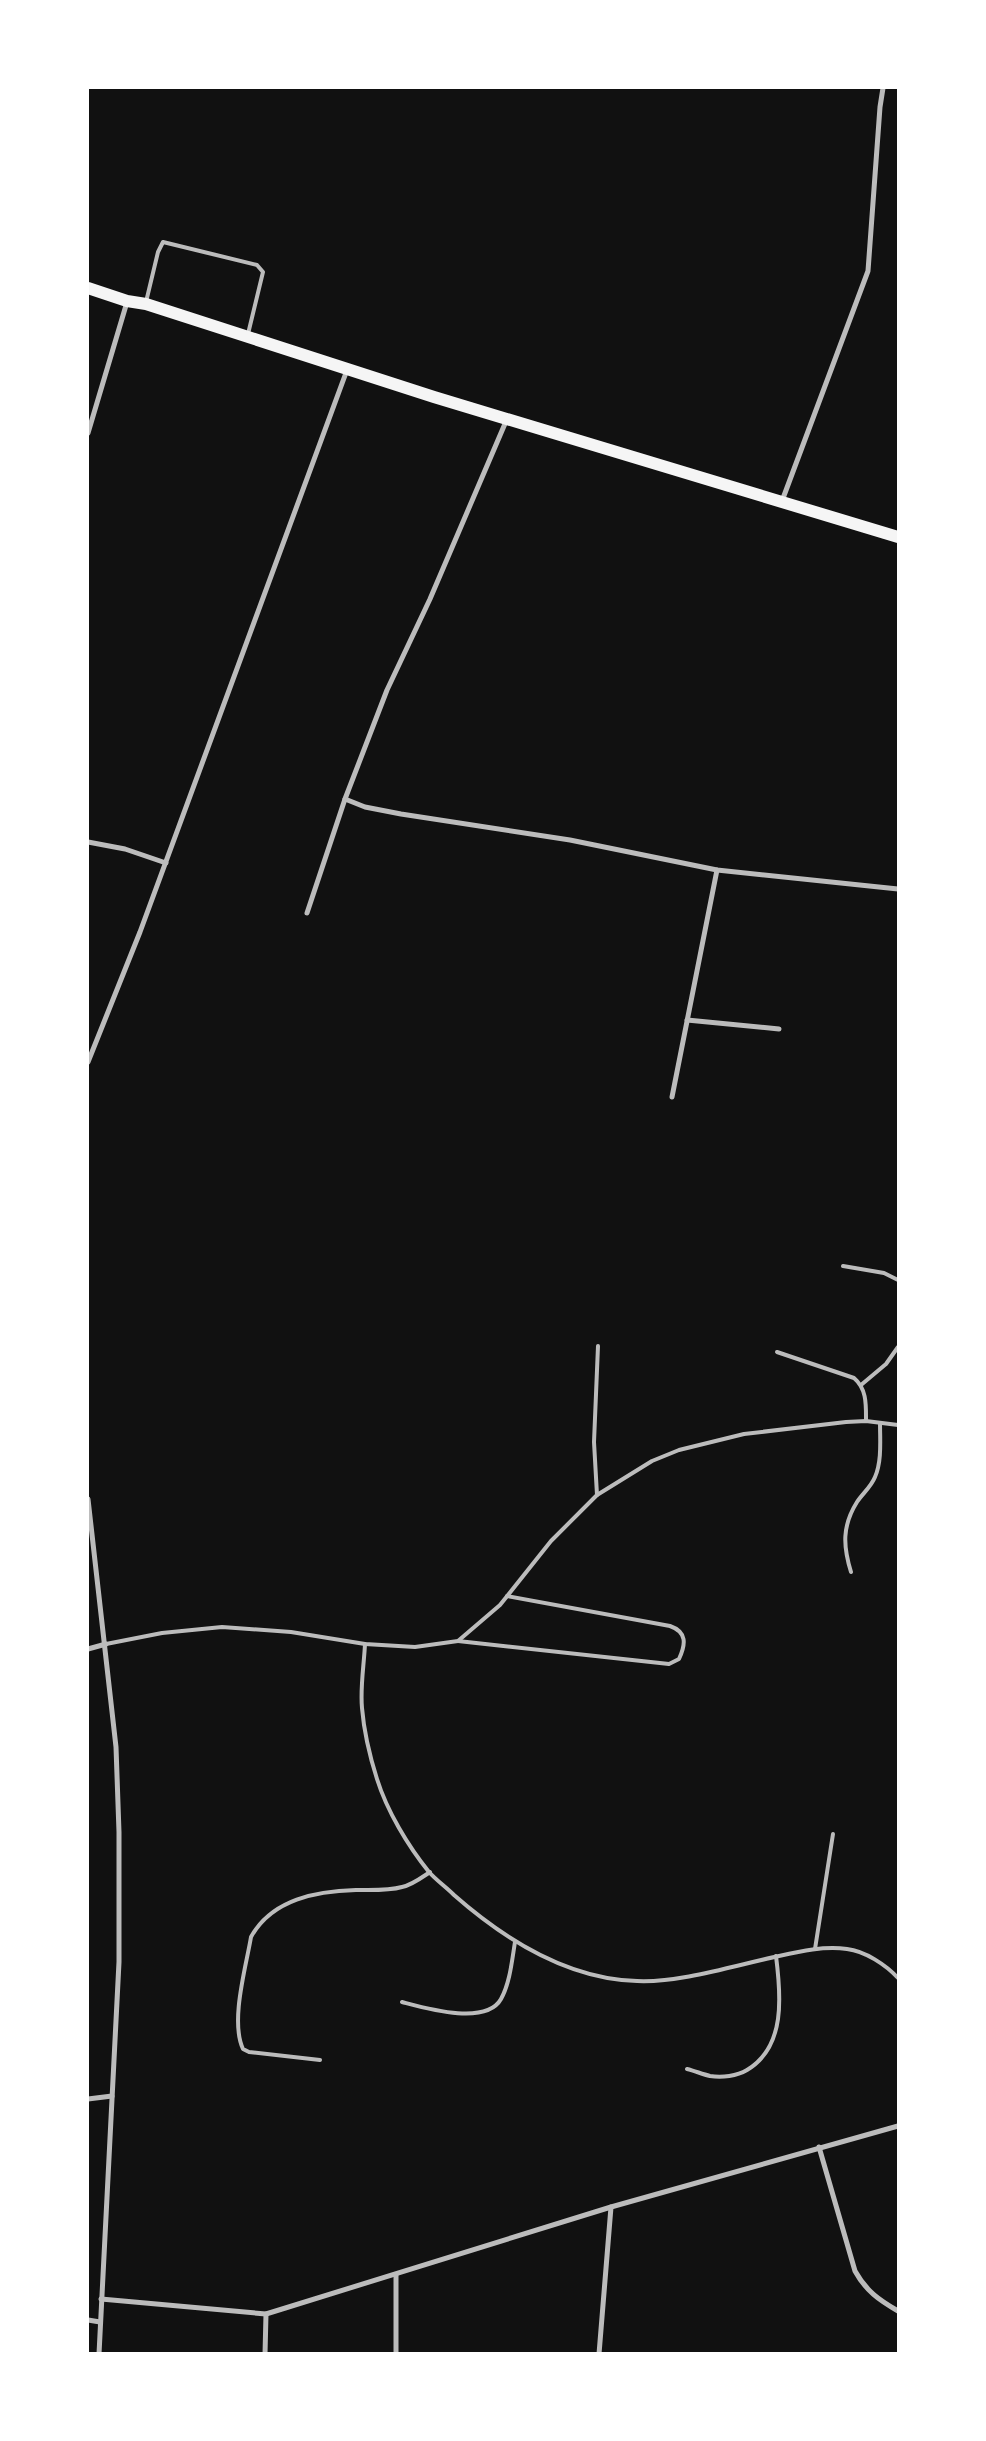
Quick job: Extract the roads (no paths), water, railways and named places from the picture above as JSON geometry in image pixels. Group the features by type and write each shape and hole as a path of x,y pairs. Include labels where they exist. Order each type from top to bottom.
{"main road":[{"path":"88,288 127,301 146,304 507,419 898,537"}],"street":[{"path":"781,503 868,271 883,88"},
{"path":"88,433 127,301"},
{"path":"88,1062 117,993 166,863 348,368"},
{"path":"306,914 345,799 386,690 430,599 507,419"},
{"path":"345,799 365,807 401,814 570,840 717,870 898,889"},
{"path":"88,842 125,849 166,863"},
{"path":"672,1097 717,870"},
{"path":"687,1020 779,1029"},
{"path":"88,1499 106,1644 116,1747 119,1832 119,1962 99,2354"},
{"path":"88,1648 106,1644"},
{"path":"88,2099 112,2096"},
{"path":"101,2299 266,2314 612,2207 898,2126"},
{"path":"819,2147 855,2272 864,2287 880,2301 898,2311"},
{"path":"599,2354 612,2207"},
{"path":"396,2275 396,2354"},
{"path":"265,2354 266,2314"},
{"path":"88,2320 100,2322"}],"lane":[{"path":"146,304 158,252 163,242 257,265 262,269 263,275 247,336"},
{"path":"843,1266 884,1273 898,1280"},
{"path":"597,1495 594,1413 598,1346"},
{"path":"861,1385 886,1364 898,1347"},
{"path":"777,1352 854,1378 861,1385 866,1402 866,1421"},
{"path":"458,1640 507,1596 551,1541 597,1495 652,1461 679,1450 744,1434 802,1426 866,1421 898,1425"},
{"path":"851,1572 844,1544 845,1527 857,1501 875,1477 878,1465 880,1423"},
{"path":"106,1644 162,1633 222,1627 291,1632 365,1644 415,1647 458,1640 669,1664 679,1659 683,1650 683,1634 680,1630 670,1626 507,1596"},
{"path":"365,1644 362,1707 377,1780 407,1840 430,1872 484,1919 515,1942 577,1969 606,1977 636,1981 675,1978 815,1949 848,1949 861,1953 891,1970 898,1978"},
{"path":"815,1949 833,1834"},
{"path":"320,2060 249,2052 243,2049 239,2035 239,2011 251,1937 256,1929 286,1904 304,1896 344,1890 400,1888 430,1872"},
{"path":"402,2002 451,2012 470,2013 496,2005 503,1994 515,1942"},
{"path":"688,2069 711,2076 740,2074 756,2065 767,2052 774,2037 780,2009 776,1956"}]}
